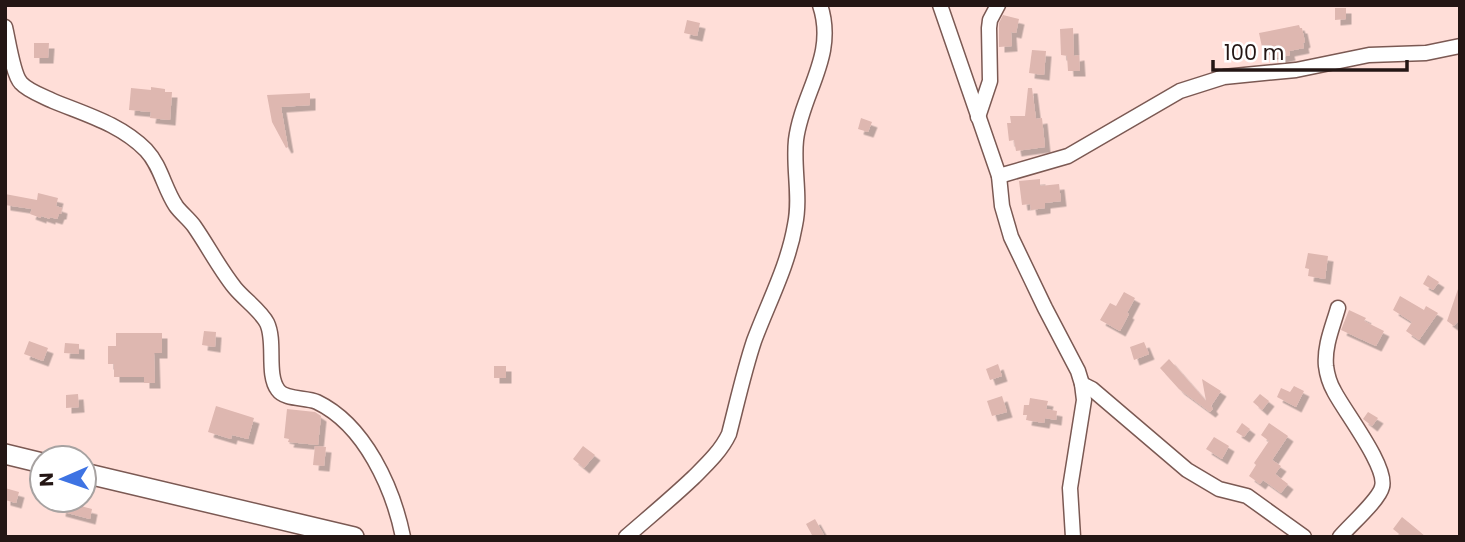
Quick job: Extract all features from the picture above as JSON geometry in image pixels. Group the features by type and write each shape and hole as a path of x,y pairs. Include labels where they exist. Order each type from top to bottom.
{"highway":[{"path":"5,454 28,460"},
{"path":"98,476 354,537"}],"street":[{"path":"626,537 663,507 697,474 723,446 729,434 754,343 790,250 796,221 796,140 822,61 825,43 820,5"},
{"path":"940,5 999,176 1002,206 1010,237 1079,371 1084,400 1070,488 1073,537"},
{"path":"978,117 990,81 989,28 998,5"},
{"path":"5,27 21,83 46,97 122,130 153,158 177,208 192,223 219,267 237,290 268,324 275,387 287,396 308,398 326,407 356,433 368,448 382,475 403,537"},
{"path":"999,176 1068,156 1180,91 1224,77 1296,70 1369,55 1426,53 1460,46"},
{"path":"1338,308 1326,351 1326,368 1333,390 1377,463 1382,479 1382,487 1376,497 1340,537"},
{"path":"1082,384 1092,389 1187,470 1219,489 1247,496 1304,537"}],"building":[{"path":"1335,8 1346,8 1346,19 1335,20"},
{"path":"1003,15 1019,19 1016,33 1011,32 1012,46 999,47 999,23"},
{"path":"687,20 700,23 697,36 684,33"},
{"path":"1299,25 1302,28 1304,48 1289,51 1290,55 1278,58 1277,53 1269,55 1267,46 1262,47 1259,33"},
{"path":"1073,28 1074,56 1079,55 1080,71 1068,71 1068,56 1061,55 1060,29"},
{"path":"34,43 49,43 48,58 34,58"},
{"path":"1032,50 1046,51 1044,75 1029,73"},
{"path":"151,87 172,92 170,120 150,118 151,112 129,110 131,88 151,90"},
{"path":"1028,88 1032,88 1036,119 1042,118 1045,147 1016,151 1014,140 1009,141 1007,123 1011,123 1010,116 1025,116"},
{"path":"310,93 310,105 281,107 288,147 286,148 272,122 267,95"},
{"path":"861,118 872,122 868,132 858,129"},
{"path":"1040,179 1040,186 1059,184 1061,201 1045,203 1045,208 1031,210 1030,204 1022,205 1019,181"},
{"path":"38,193 58,198 56,206 62,208 57,219 41,218 30,214 32,209 5,205 5,194 37,200"},
{"path":"1308,253 1328,256 1325,279 1308,276 1309,269 1305,268"},
{"path":"1428,275 1439,282 1433,290 1423,284"},
{"path":"1458,289 1460,319 1454,326 1447,321"},
{"path":"1124,292 1135,298 1120,331 1100,320 1110,303 1116,306"},
{"path":"1400,296 1424,310 1426,306 1438,313 1419,340 1406,331 1412,322 1393,310"},
{"path":"1349,310 1384,331 1376,346 1341,330"},
{"path":"204,331 216,332 215,347 202,345"},
{"path":"116,333 162,333 162,353 154,353 155,383 144,383 144,377 114,377 114,364 108,364 108,346 116,346"},
{"path":"29,341 48,348 43,361 24,354"},
{"path":"1144,342 1149,354 1134,360 1130,347"},
{"path":"65,343 79,344 79,354 64,353"},
{"path":"1169,359 1206,401 1202,379 1221,391 1210,412 1179,389 1160,368"},
{"path":"998,364 1002,376 990,380 986,369"},
{"path":"494,366 506,366 506,378 494,378"},
{"path":"1294,386 1304,391 1296,407 1277,397 1281,388 1290,392"},
{"path":"78,394 79,407 66,408 66,395"},
{"path":"1260,394 1269,401 1262,410 1253,402"},
{"path":"1002,396 1007,412 992,416 987,401"},
{"path":"1030,398 1048,401 1046,409 1057,411 1056,420 1045,418 1044,423 1026,420 1027,415 1023,415 1024,405 1029,405"},
{"path":"216,406 254,418 248,439 232,435 231,439 208,432"},
{"path":"287,409 315,412 321,416 318,445 288,442 289,439 284,438"},
{"path":"1368,412 1378,418 1372,426 1363,419"},
{"path":"1242,423 1250,429 1244,437 1236,432"},
{"path":"1269,423 1288,436 1272,460 1281,466 1275,474 1288,484 1281,493 1263,480 1260,484 1249,476 1256,465 1254,463 1269,441 1261,435"},
{"path":"1214,437 1229,446 1222,459 1206,449"},
{"path":"315,446 326,447 324,466 313,465"},
{"path":"583,446 595,455 584,468 573,459"},
{"path":"5,488 19,492 16,503 5,500"},
{"path":"71,514 91,514 90,519"},
{"path":"1402,517 1426,537 1403,537 1393,529"},
{"path":"815,519 825,537 813,537 806,524"}]}
